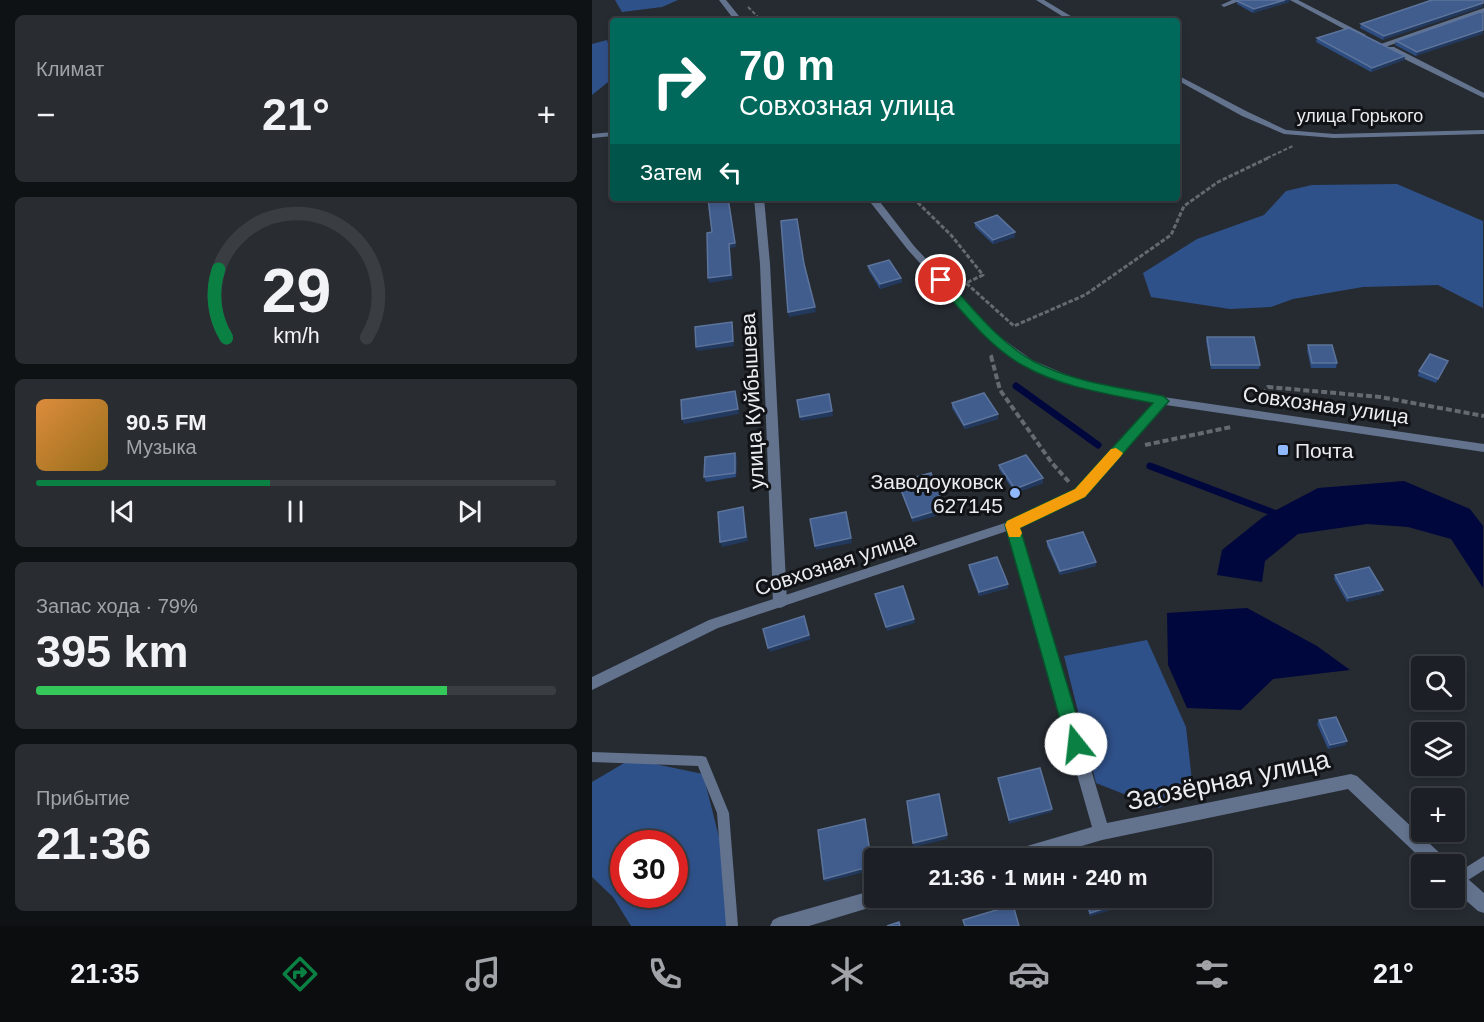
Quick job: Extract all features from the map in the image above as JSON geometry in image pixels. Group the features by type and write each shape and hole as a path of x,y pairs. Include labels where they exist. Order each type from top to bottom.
{"street":[{"path":"722,0 737,18"},
{"path":"1039,0 1070,18"},
{"path":"1224,5 1240,0"},
{"path":"1292,0 1483,96"},
{"path":"1382,45 1483,10"},
{"name":"улица Горького","path":"1180,79 1284,132 1316,135 1483,132"},
{"path":"592,136 610,134"},
{"name":"улица Куйбышева","path":"759,201 765,264 780,602"},
{"name":"Совхозная улица","path":"874,201 911,248 992,336 1028,363 1077,383 1163,401 1483,448"},
{"name":"Совхозная улица","path":"592,684 714,624 1012,525 1080,493 1163,401"},
{"path":"1012,525 1102,832 1047,848"},
{"name":"Заозёрная улица","path":"1102,832 1351,781 1429,854"},
{"path":"1465,888 1483,905"},
{"path":"779,926 864,901"}],"lane":[{"path":"592,757 702,761 723,813 732,926"},
{"path":"1465,873 1483,862"}],"path":[{"path":"741,0 759,18"},
{"path":"916,201 951,235 983,275 966,283 1014,326 1085,295 1171,235 1184,206 1218,182 1316,135"}],"shaded area":[{"path":"615,0 678,0 662,7 622,12"},
{"path":"607,40 610,50 610,80 592,95 592,44"},
{"path":"1397,184 1483,221 1483,308 1438,285 1363,287 1293,299 1271,307 1230,309 1151,297 1143,273 1197,239 1264,215 1286,191 1312,185"},
{"path":"1404,481 1470,509 1483,526 1483,588 1451,539 1408,527 1367,524 1298,534 1265,561 1262,582 1217,575 1222,550 1263,517 1318,488"},
{"path":"1247,608 1317,646 1350,670 1273,679 1241,710 1187,708 1168,665 1167,613"},
{"path":"1147,640 1186,727 1193,790 1159,808 1096,783 1064,656"},
{"path":"631,759 703,774 736,904 733,926 631,926 620,908 688,908 688,830 610,830 610,894 592,877 592,782"}],"building":[{"path":"1285,0 1254,9 1237,1"},
{"path":"1432,0 1483,0 1483,3 1384,36 1361,24"},
{"path":"1483,11 1483,30 1417,52 1396,41"},
{"path":"1349,28 1405,56 1372,68 1317,38"},
{"path":"708,201 728,201 735,243 729,244 731,275 708,278 707,233 712,232"},
{"path":"997,215 1015,232 993,240 975,223"},
{"path":"797,219 804,264 815,307 788,312 781,221"},
{"path":"889,260 901,278 880,284 868,266"},
{"path":"732,322 733,341 696,347 695,327"},
{"path":"1207,337 1254,337 1260,365 1211,365"},
{"path":"1308,345 1332,345 1337,363 1312,363"},
{"path":"1430,354 1448,361 1438,379 1419,371"},
{"path":"735,391 738,409 682,419 681,400"},
{"path":"984,393 998,414 964,425 952,403"},
{"path":"829,394 832,411 800,417 797,400"},
{"path":"735,453 735,473 704,477 705,457"},
{"path":"1026,455 1043,478 1015,489 999,465"},
{"path":"931,473 945,508 912,518 898,482"},
{"path":"743,507 746,537 720,542 718,512"},
{"path":"846,512 851,538 815,546 810,519"},
{"path":"1083,532 1096,562 1060,571 1047,541"},
{"path":"997,557 1008,584 979,592 969,565"},
{"path":"1369,567 1383,590 1348,598 1335,575"},
{"path":"903,586 914,619 886,627 875,594"},
{"path":"804,616 809,635 768,648 763,629"},
{"path":"1336,717 1347,741 1330,745 1319,720"},
{"path":"1040,768 1052,809 1009,820 998,778"},
{"path":"939,794 947,835 913,843 907,801"},
{"path":"865,819 869,848 864,848 864,868 824,879 818,830"},
{"path":"1003,908 1014,908 1019,926 965,926 963,920"},
{"path":"1088,908 1106,908 1090,913"},
{"path":"899,922 900,926 887,926"}],"waterway":[{"path":"1016,386 1098,445"},
{"path":"1150,466 1279,515"}],"slow traffic":[{"path":"1014,533 1012,525 1080,493 1116,453"}],"place":[{"name":"Почта","path":"1283,450"},
{"name":"Заводоуковск 627145","path":"1015,493"}],"route":[{"path":"941,280 992,336 1028,363 1077,383 1163,401 1080,493 1012,525 1076,744"}]}
